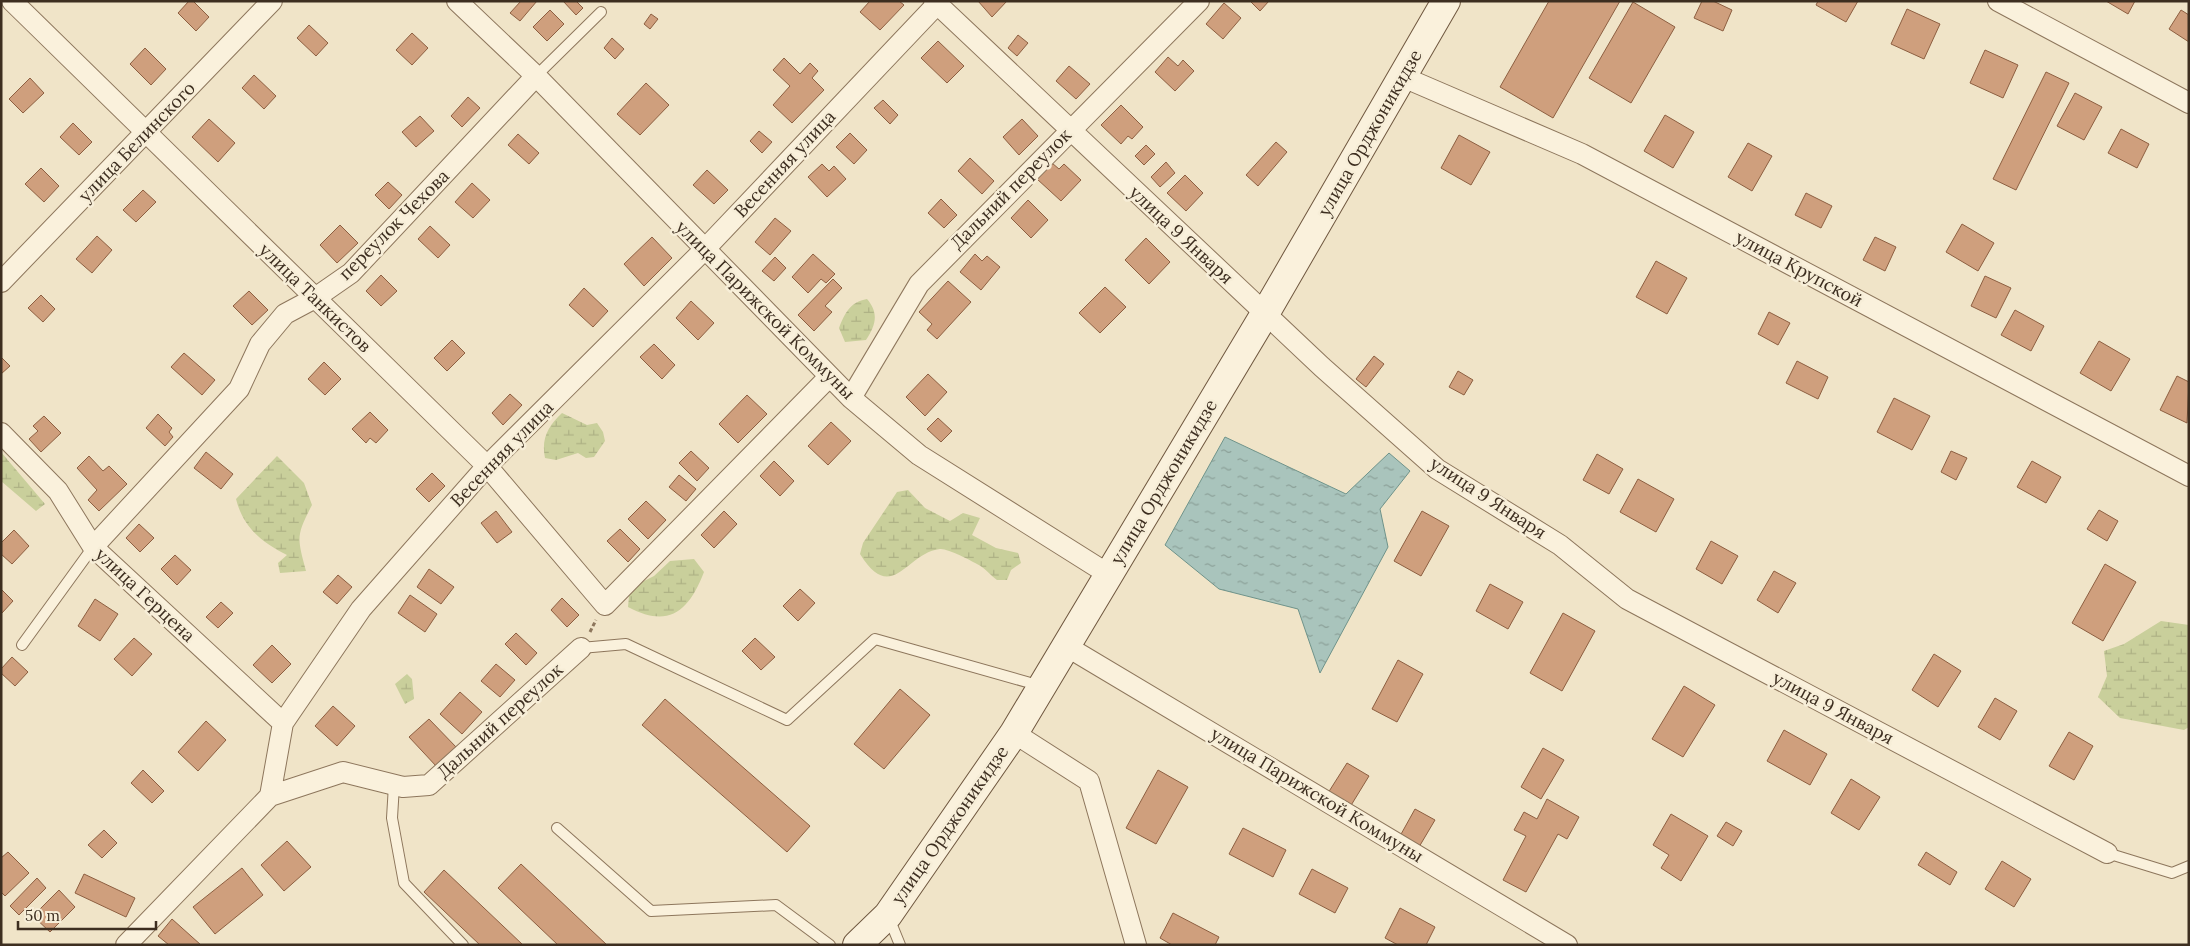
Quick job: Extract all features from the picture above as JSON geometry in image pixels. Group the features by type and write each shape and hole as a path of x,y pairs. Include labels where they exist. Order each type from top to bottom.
{"main road":[{"name":"улица Орджоникидзе","path":"858,945 888,915 1014,733 1266,312 1446,1"}],"street":[{"name":"улица Танкистов","path":"12,1 487,466 606,605"},
{"name":"улица Белинского","path":"1,282 272,1"},
{"name":"улица Парижской Коммуны","path":"457,1 536,76 829,378 851,398 919,455 1108,574"},
{"name":"Дальний переулок","path":"851,398 919,284 1199,1"},
{"path":"1998,1 2189,103"},
{"name":"улица 9 Января","path":"937,2 1069,131 1266,312 1322,367 1437,469 1560,545 1628,599 2107,853"},
{"name":"Весенняя улица","path":"270,796 283,723 361,609 487,466 704,250 937,2"},
{"name":"переулок Чехова","path":"94,547 239,389 260,344 285,314 315,298 351,273 536,76"},
{"name":"улица Крупской","path":"1403,77 1582,154 2189,476"},
{"path":"606,605 829,378"},
{"name":"улица Герцена","path":"1,432 58,491 94,547 283,723"},
{"name":"улица Парижской Коммуны","path":"1066,646 1567,945"},
{"name":"Дальний переулок","path":"270,796 343,772 403,788 429,785 582,648"},
{"path":"1014,733 1090,781 1136,945"},
{"path":"126,945 270,796"}],"lane":[{"path":"536,76 601,12"},
{"path":"22,645 94,547"},
{"path":"582,648 626,644 788,720 875,640 1042,686"},
{"path":"394,785 392,818 404,884 462,945"},
{"path":"557,828 651,911 776,905 830,945"},
{"path":"2107,853 2172,873 2189,866"},
{"path":"888,915 900,945"}],"path":[{"path":"582,648 606,605"}],"green space":[{"path":"867,299 875,314 874,324 869,335 866,340 845,342 839,328 844,318 852,306 861,300"},
{"path":"562,413 587,425 597,423 603,432 605,441 594,457 586,458 578,453 556,460 545,458 544,445 547,433"},
{"path":"1,452 45,504 36,511 1,481"},
{"path":"277,456 304,483 312,505 303,524 300,537 306,571 280,573 278,563 287,555 269,545 254,533 243,518 236,499"},
{"path":"908,490 925,508 950,521 963,513 980,518 972,535 996,548 1018,553 1021,563 1011,570 1007,580 997,580 976,563 940,549 928,552 900,572 891,576 881,576 871,569 860,554 863,543 897,492"},
{"path":"694,559 704,572 692,597 676,612 666,616 655,616 628,607 629,596 636,585 654,576 670,561"},
{"path":"2161,621 2189,625 2189,727 2184,730 2120,718 2098,697 2107,676 2104,651 2124,644"},
{"path":"407,674 412,679 414,699 405,704 395,684"}],"water":[{"path":"1225,437 1346,494 1389,453 1410,471 1380,509 1388,547 1320,673 1298,609 1219,589 1165,545"}],"building":[{"path":"189,1 193,1 209,17 196,31 178,13"},
{"path":"521,1 537,1 520,21 510,13"},
{"path":"563,1 576,1 583,8 576,15"},
{"path":"870,1 899,1 904,5 880,30 860,12"},
{"path":"978,1 1007,1 992,17"},
{"path":"1250,1 1269,1 1260,11"},
{"path":"1549,1 1620,1 1553,118 1500,87"},
{"path":"1702,1 1713,1 1732,10 1723,31 1694,18"},
{"path":"1818,1 1858,1 1846,22 1816,5"},
{"path":"2106,1 2135,1 2128,14"},
{"path":"1633,2 1675,27 1631,103 1589,78"},
{"path":"1224,3 1241,18 1223,39 1206,24"},
{"path":"1907,9 1940,24 1924,59 1891,44"},
{"path":"550,10 564,24 547,41 533,27"},
{"path":"2181,10 2189,15 2189,42 2169,29"},
{"path":"651,14 658,19 650,29 644,24"},
{"path":"309,25 328,43 316,56 297,38"},
{"path":"412,33 428,48 412,65 396,50"},
{"path":"1018,35 1028,43 1017,56 1008,48"},
{"path":"612,38 624,49 615,59 604,48"},
{"path":"938,41 964,66 947,83 921,58"},
{"path":"145,48 166,69 151,85 130,64"},
{"path":"1985,50 2018,65 2003,98 1970,83"},
{"path":"1168,57 1178,66 1183,60 1194,71 1175,91 1155,72"},
{"path":"784,58 800,74 810,63 818,71 812,78 824,90 792,123 773,105 790,86 773,70"},
{"path":"1069,66 1090,84 1076,99 1056,81"},
{"path":"2046,72 2069,83 2016,190 1993,179"},
{"path":"254,75 276,96 264,109 242,88"},
{"path":"30,78 44,93 23,113 9,99"},
{"path":"646,83 669,105 640,135 617,114"},
{"path":"2075,93 2102,107 2084,140 2057,126"},
{"path":"468,97 480,108 462,127 451,116"},
{"path":"883,100 898,115 890,124 874,108"},
{"path":"1121,105 1143,127 1132,139 1128,136 1121,144 1101,125"},
{"path":"1665,115 1694,132 1673,168 1644,151"},
{"path":"420,116 434,131 416,147 402,132"},
{"path":"209,119 235,143 218,162 192,137"},
{"path":"1022,119 1038,136 1019,155 1003,137"},
{"path":"73,123 92,142 79,155 60,137"},
{"path":"2121,129 2149,144 2137,168 2108,153"},
{"path":"759,131 772,142 762,153 750,141"},
{"path":"850,133 867,150 854,164 836,147"},
{"path":"518,134 539,153 529,164 508,145"},
{"path":"1459,135 1490,152 1471,185 1441,168"},
{"path":"1276,142 1287,152 1258,186 1246,175"},
{"path":"1748,143 1772,156 1752,191 1728,177"},
{"path":"1146,145 1155,154 1144,165 1135,156"},
{"path":"970,158 994,181 982,194 958,171"},
{"path":"1166,162 1175,173 1160,187 1151,177"},
{"path":"1052,163 1059,169 1064,164 1081,180 1061,201 1037,179"},
{"path":"822,164 829,171 834,166 846,179 827,197 808,177"},
{"path":"41,168 59,186 44,202 25,184"},
{"path":"707,170 728,190 714,204 693,185"},
{"path":"1185,175 1203,193 1186,211 1167,193"},
{"path":"388,182 402,195 389,209 375,195"},
{"path":"472,183 490,200 473,218 455,202"},
{"path":"143,190 156,202 136,222 123,210"},
{"path":"1806,193 1832,206 1821,228 1795,215"},
{"path":"941,199 957,215 944,228 928,213"},
{"path":"1028,200 1048,220 1031,238 1011,218"},
{"path":"775,218 791,231 770,255 755,242"},
{"path":"1962,224 1994,243 1978,271 1946,252"},
{"path":"340,225 358,243 337,263 320,245"},
{"path":"430,226 450,245 438,258 418,239"},
{"path":"97,236 112,250 92,273 76,259"},
{"path":"652,237 672,258 644,286 624,264"},
{"path":"1875,237 1896,247 1885,271 1863,260"},
{"path":"1146,238 1170,262 1149,284 1125,260"},
{"path":"813,254 835,274 826,283 821,279 808,293 792,277"},
{"path":"975,254 982,261 987,256 1000,267 981,290 960,272"},
{"path":"775,257 786,268 774,281 762,271"},
{"path":"1656,261 1687,278 1667,314 1636,297"},
{"path":"381,275 397,291 381,306 366,291"},
{"path":"1985,276 2011,288 1996,318 1971,306"},
{"path":"833,279 842,288 825,306 832,312 814,331 798,315"},
{"path":"948,281 971,302 937,339 927,330 932,324 919,312"},
{"path":"1105,287 1126,307 1100,333 1079,313"},
{"path":"584,288 608,311 593,327 569,305"},
{"path":"249,291 268,310 252,325 233,306"},
{"path":"41,295 55,309 43,322 28,308"},
{"path":"691,301 714,323 698,340 676,318"},
{"path":"2015,310 2044,326 2031,351 2001,335"},
{"path":"1769,312 1790,323 1778,345 1758,334"},
{"path":"452,340 465,353 447,371 434,358"},
{"path":"2099,341 2130,359 2111,391 2080,373"},
{"path":"654,344 675,365 662,379 640,357"},
{"path":"184,353 215,380 202,395 171,367"},
{"path":"1374,356 1384,364 1366,387 1356,379"},
{"path":"1,357 10,366 1,374"},
{"path":"1797,361 1828,377 1818,399 1786,383"},
{"path":"324,362 341,379 325,395 308,379"},
{"path":"1458,371 1473,380 1464,395 1449,387"},
{"path":"928,374 947,392 925,416 906,397"},
{"path":"2177,376 2189,382 2187,423 2160,410"},
{"path":"510,394 522,405 503,425 492,413"},
{"path":"747,395 767,414 738,443 719,424"},
{"path":"1894,398 1930,416 1912,450 1877,432"},
{"path":"370,412 388,430 376,443 370,438 366,443 352,429"},
{"path":"158,414 172,428 169,432 173,437 165,446 146,428"},
{"path":"44,416 61,433 41,452 29,439 38,431 33,426"},
{"path":"938,418 952,431 941,442 927,429"},
{"path":"831,422 851,441 828,465 808,446"},
{"path":"691,451 709,468 697,481 679,463"},
{"path":"1951,451 1967,458 1956,480 1941,472"},
{"path":"206,452 233,474 221,489 194,468"},
{"path":"1597,454 1623,469 1609,494 1583,480"},
{"path":"89,456 103,471 109,466 127,484 99,511 88,500 97,490 77,468"},
{"path":"774,461 794,481 780,496 760,476"},
{"path":"2032,461 2061,477 2046,503 2017,487"},
{"path":"432,473 445,486 429,502 416,489"},
{"path":"679,475 696,489 686,501 669,487"},
{"path":"1638,479 1674,499 1656,532 1620,512"},
{"path":"646,501 666,520 648,539 628,519"},
{"path":"2099,510 2118,521 2107,541 2087,529"},
{"path":"496,511 512,532 497,543 481,523"},
{"path":"724,511 737,524 714,548 701,535"},
{"path":"1422,511 1449,526 1421,576 1394,561"},
{"path":"139,524 154,538 140,552 126,538"},
{"path":"620,529 640,549 628,562 607,541"},
{"path":"14,530 29,546 12,564 1,554 1,543"},
{"path":"1711,541 1738,556 1722,584 1696,569"},
{"path":"175,555 191,570 177,585 161,569"},
{"path":"2105,564 2136,582 2103,641 2072,623"},
{"path":"429,569 454,587 441,604 417,587"},
{"path":"1774,571 1796,583 1778,613 1757,600"},
{"path":"338,575 352,587 337,604 323,592"},
{"path":"1490,584 1523,602 1508,629 1476,611"},
{"path":"1,589 13,601 2,613 1,612"},
{"path":"800,589 815,603 798,621 783,606"},
{"path":"410,595 437,614 425,632 398,613"},
{"path":"562,598 579,615 567,627 551,610"},
{"path":"95,599 118,614 100,641 78,626"},
{"path":"221,602 233,613 218,628 206,617"},
{"path":"1563,613 1595,631 1562,691 1530,673"},
{"path":"516,633 537,653 526,665 505,644"},
{"path":"134,638 152,654 132,676 114,659"},
{"path":"755,638 775,657 761,670 742,651"},
{"path":"272,645 291,664 272,683 253,665"},
{"path":"1934,654 1961,671 1938,707 1912,690"},
{"path":"12,657 28,672 15,686 1,673 1,669"},
{"path":"1398,660 1423,674 1397,722 1372,709"},
{"path":"496,664 515,680 500,697 481,681"},
{"path":"1684,686 1715,705 1683,757 1652,739"},
{"path":"900,689 930,715 884,769 854,744"},
{"path":"460,692 482,712 462,734 440,714"},
{"path":"1995,698 2017,711 2000,740 1978,727"},
{"path":"665,699 810,826 787,852 642,725"},
{"path":"333,706 355,726 337,746 315,726"},
{"path":"429,719 457,748 437,767 409,737"},
{"path":"206,721 226,740 198,771 178,752"},
{"path":"1784,730 1827,754 1810,785 1767,761"},
{"path":"2069,732 2093,746 2074,780 2049,766"},
{"path":"1543,748 1564,760 1541,799 1521,787"},
{"path":"1347,763 1369,776 1350,807 1328,793"},
{"path":"143,770 164,791 152,803 131,783"},
{"path":"1158,770 1188,787 1156,844 1126,828"},
{"path":"1851,779 1880,797 1859,830 1831,813"},
{"path":"1547,799 1579,817 1567,839 1558,834 1526,892 1503,880 1526,836 1514,830 1524,812 1537,819"},
{"path":"1415,809 1435,820 1419,847 1400,836"},
{"path":"1671,814 1708,836 1681,881 1661,868 1669,855 1653,845"},
{"path":"1726,822 1742,831 1733,846 1717,836"},
{"path":"1243,828 1286,850 1273,877 1229,854"},
{"path":"104,830 117,843 102,858 88,845"},
{"path":"287,841 311,867 284,891 261,865"},
{"path":"8,852 29,873 5,896 1,892 1,858"},
{"path":"1926,852 1957,872 1950,885 1918,865"},
{"path":"2002,861 2031,879 2014,907 1985,889"},
{"path":"521,864 607,945 558,945 498,888"},
{"path":"242,868 263,895 215,934 193,907"},
{"path":"1312,869 1348,888 1335,913 1299,894"},
{"path":"444,870 523,945 480,945 424,892"},
{"path":"84,874 135,898 126,917 75,893"},
{"path":"37,878 46,888 19,915 10,906"},
{"path":"59,890 75,907 50,932 33,916"},
{"path":"1400,908 1435,927 1426,945 1398,945 1385,938"},
{"path":"1173,913 1219,937 1215,945 1172,945 1160,938"},
{"path":"172,919 201,945 169,945 158,936"}]}
